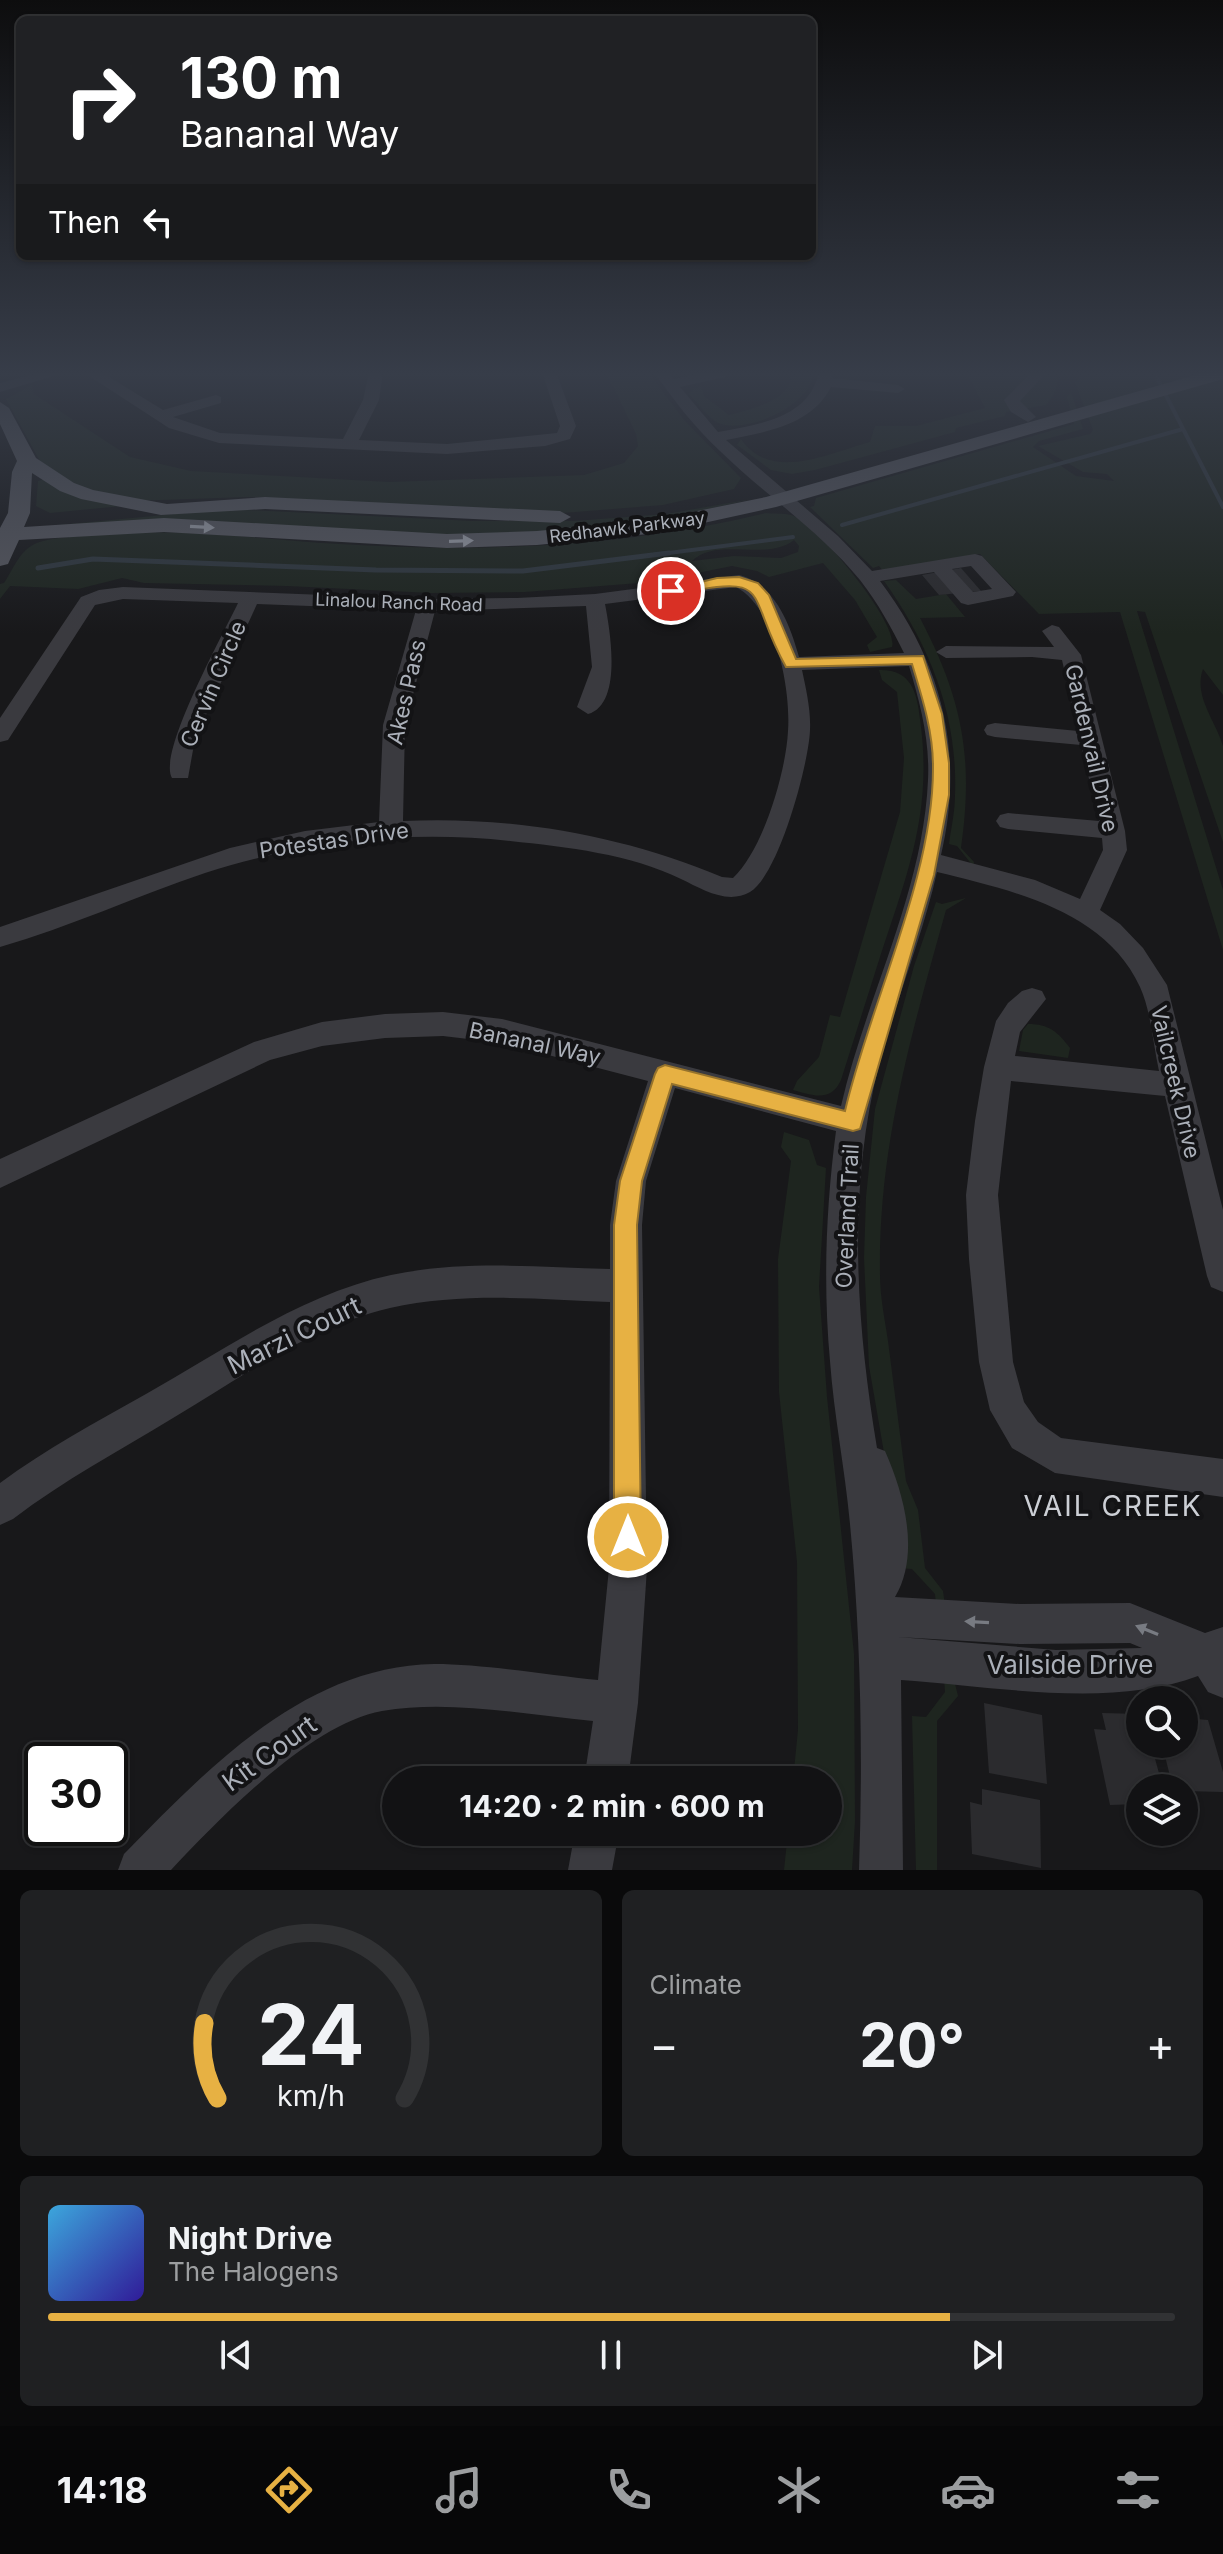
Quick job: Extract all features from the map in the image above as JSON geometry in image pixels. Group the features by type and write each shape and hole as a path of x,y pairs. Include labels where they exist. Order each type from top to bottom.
{"main road":[{"name":"Redhawk Parkway","path":"7,529 161,509 265,503 480,515 588,517 688,507 779,493 890,459"},
{"name":"Redhawk Parkway","path":"7,529 164,525 447,541 537,538 658,526 899,459"},
{"path":"0,559 27,461 67,487 88,495 161,509"}],"street":[{"name":"Overland Trail","path":"740,459 841,546 870,577 898,620 932,656 941,763 940,795 928,868 864,1074 853,1122 844,1203 842,1289 855,1432 881,1482 890,1541 886,1578 877,1608"},
{"path":"870,577 939,566"},
{"name":"Linalou Ranch Road","path":"0,735 88,601 110,594 251,596 427,605 595,600 739,581 753,586 764,598 791,664"},
{"name":"Cervin Circle","path":"180,773 184,739 251,596"},
{"path":"588,707 604,672 604,652 595,600"},
{"name":"Akes Pass","path":"391,828 394,725 427,605"},
{"name":"Gardenvail Drive","path":"1052,631 1071,655 1113,831 1115,850 1086,913"},
{"path":"791,664 1032,651 1071,655"},
{"name":"Potestas Drive","path":"0,937 47,925 147,884 245,852 391,828 492,831 585,842 681,868 726,888 741,885 754,874 782,809 796,756 799,719 791,664"},
{"path":"995,730 1091,739"},
{"path":"1008,821 1113,831"},
{"path":"928,868 1012,892 1054,912 1086,913"},
{"name":"Vailcreek Drive","path":"1086,913 1108,929 1141,962 1153,985 1223,1276"},
{"path":"1032,999 1018,1011 1006,1029 998,1067 982,1195 996,1362 1008,1410 1025,1435 1055,1455 1223,1478"},
{"name":"Bananal Way","path":"0,1174 264,1050 322,1034 385,1026 443,1024 502,1031 853,1122"},
{"path":"998,1067 1176,1085"},
{"path":"608,1766 617,1703 628,1568 626,1225 631,1181 665,1074"},
{"name":"Marzi Court","path":"0,1506 31,1481 70,1458 202,1381 334,1310 387,1292 450,1283 626,1286"},
{"path":"877,1608 884,1772 881,1870"},
{"name":"Vailside Drive","path":"877,1608 1020,1624 1130,1623 1218,1660"},
{"path":"1020,1624 1030,1670"},
{"name":"Vailside Drive","path":"881,1658 1030,1670 1140,1669 1218,1660"},
{"name":"Kit Court","path":"140,1870 214,1793 305,1722 378,1691 434,1685 617,1703"},
{"path":"590,1870 594,1846"}],"shaded area":[{"path":"39,459 140,459 191,471 389,482 584,475 624,463 627,459 723,459 741,478 734,489 663,505 563,513 247,497 131,501 77,486"},
{"path":"756,459 855,459 792,474 771,470"},
{"path":"951,459 1051,459 1076,476 1114,481 1107,474 1083,472 1061,459 1223,459 1223,695 1203,669 1201,689 1223,746 1223,842 1145,612 1137,611 1223,890 1223,950 1120,612 1039,614 980,554 883,571 879,566 873,568 810,507 814,506 816,498"},
{"path":"45,479 122,506 50,513 36,506 38,481"},
{"path":"752,499 642,524 595,530 439,537 37,527 227,509 473,521 574,521 666,514"},
{"path":"766,513 791,515 802,521 818,534 870,596 891,635 892,647 870,652 867,645 877,637 855,600 823,563 769,577 732,566 652,582 525,592 431,593 144,583 122,578 78,589 10,586 0,599 0,584 4,583 24,552 35,544 59,538 149,532 393,547 500,547 607,540","holes":["794,540 799,546 798,552 781,558 734,556 692,561 715,550 770,549"]},
{"path":"896,580 916,599 946,594 965,617 920,618 946,675 961,729 966,785 961,848 974,862 973,866 957,846 949,844 955,795 952,737 938,682 927,656 884,581"},
{"path":"879,670 898,673 905,678 917,700 923,752 920,812 908,869 841,1080 832,1092 821,1096 793,1090 797,1081 819,1057 830,1015 840,1017 900,812 904,758 897,692 882,680"},
{"path":"966,898 946,910 921,1000 891,1135 881,1227 881,1292 906,1481 918,1510 925,1568 943,1591 945,1605 936,1605 935,1594 912,1569 900,1568 891,1493 869,1366 864,1258 866,1197 875,1109 914,966 936,902 942,904"},
{"path":"1028,1024 1047,1027 1057,1033 1070,1048 1068,1058 1019,1051 1023,1030"},
{"path":"784,1132 809,1140 817,1165 826,1168 819,1287 827,1397 854,1654 855,1821 852,1870 784,1870 787,1846 842,1846 842,1766 794,1766 798,1730 797,1562 779,1392 778,1259 791,1161 781,1147"},
{"path":"944,1678 954,1680 958,1696 937,1721 937,1870 916,1870 912,1716 926,1717 945,1692"}],"building":[{"path":"961,568 981,591 939,595 922,575"},
{"path":"984,1703 1042,1715 1047,1784 989,1773"},
{"path":"1102,1713 1126,1714 1126,1758 1155,1758 1159,1774 1126,1774 1126,1804 1110,1805 1094,1729 1106,1730"},
{"path":"1198,1719 1208,1720 1223,1772 1223,1792 1198,1791 1198,1774 1170,1774 1166,1758 1198,1758"},
{"path":"982,1789 1040,1800 1041,1868 972,1854 970,1802 982,1805"}],"waterway":[{"path":"842,525 1075,459"},
{"path":"1199,459 1223,507"},
{"path":"658,554 793,537"},
{"path":"658,554 669,553"},
{"path":"38,568 93,559 376,570 523,571 658,554"},
{"path":"653,555 658,554"}],"district":[{"name":"VAIL CREEK","path":"1113,1506"}],"route":[{"path":"628,1537 626,1225 631,1181 665,1074 853,1122 864,1074 926,875 940,795 939,738 918,659 791,664 764,598 753,586 739,581 717,582 671,591"}]}
